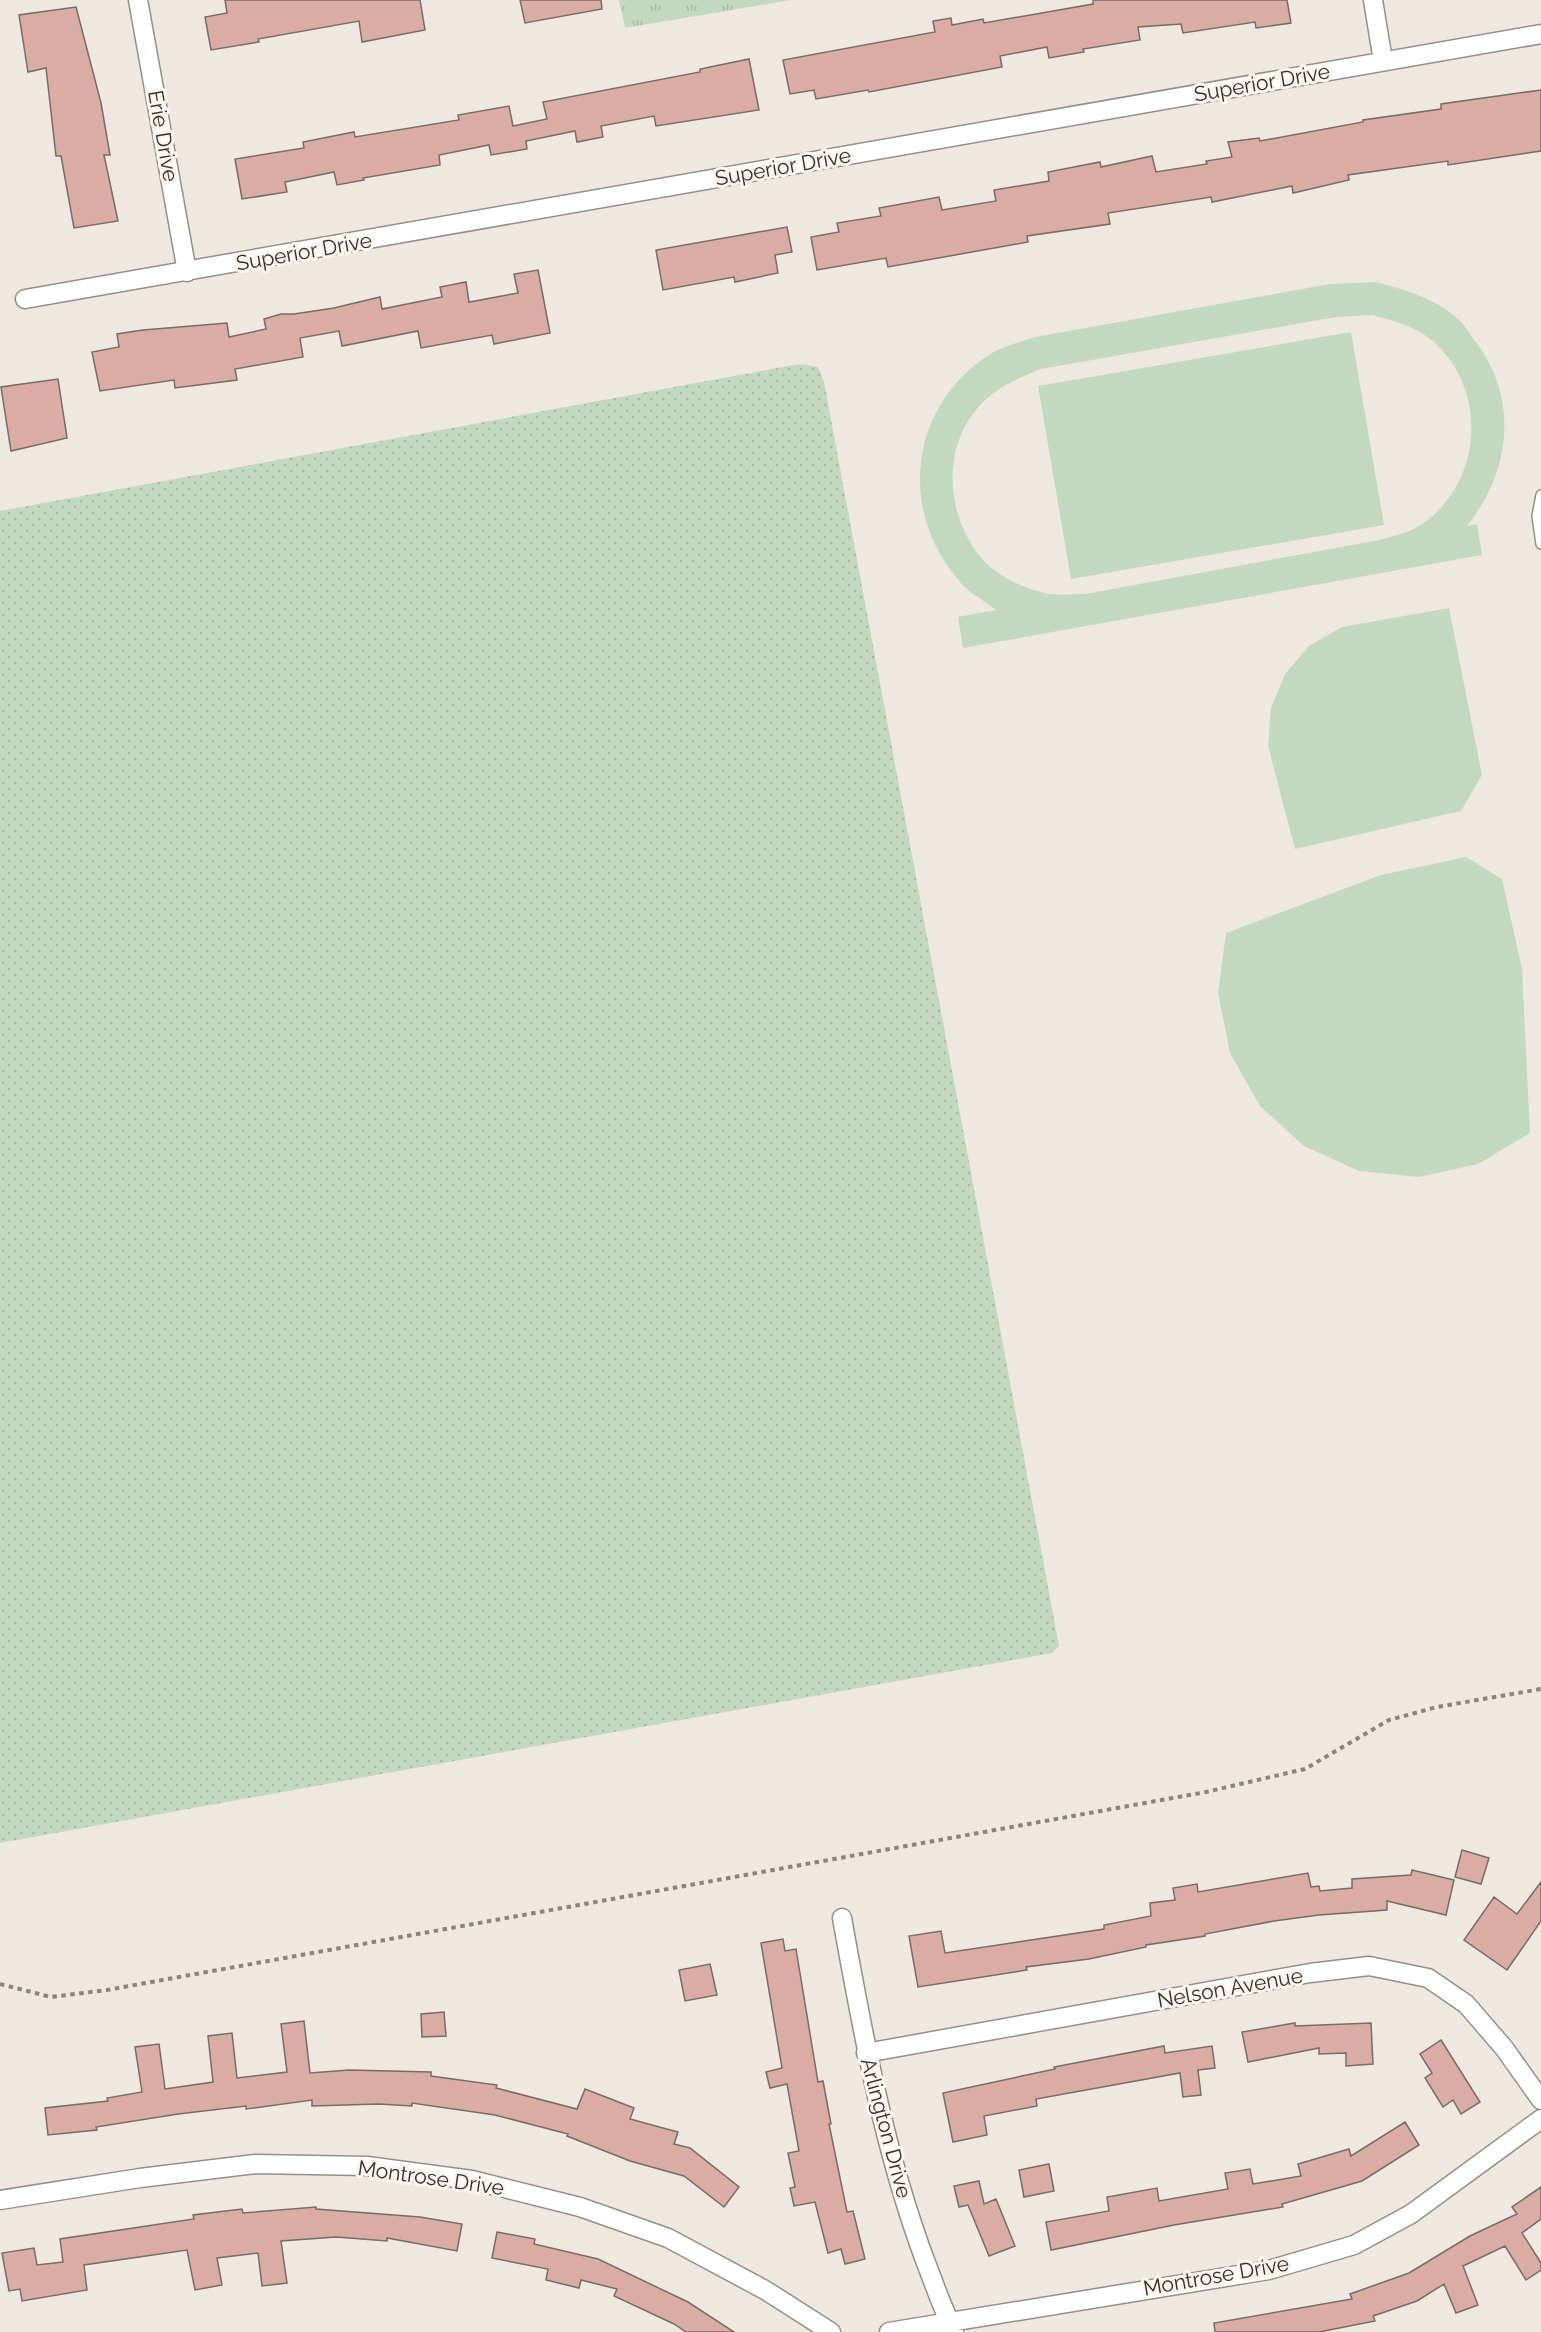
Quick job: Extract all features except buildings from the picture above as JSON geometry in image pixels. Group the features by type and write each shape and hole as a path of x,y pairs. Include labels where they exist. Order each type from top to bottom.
{"street":[{"name":"Erie Drive","path":"138,0 188,272"},
{"path":"1373,0 1383,61"},
{"name":"Superior Drive","path":"25,300 1541,34"},
{"name":"Arlington Drive","path":"842,1918 866,2053 889,2150 916,2237 952,2326"},
{"name":"Nelson Avenue","path":"866,2053 1310,1973 1369,1966 1428,1978 1466,2004 1504,2048 1541,2100"},
{"name":"Montrose Drive","path":"889,2332 952,2326 1269,2270 1353,2245 1411,2214 1541,2119"},
{"name":"Montrose Drive","path":"0,2200 140,2178 255,2164 367,2166 472,2180 580,2207 668,2238 765,2290 831,2332"}],"lane":[{"path":"1541,495 1537,516 1541,544"}],"path":[{"path":"0,1984 51,1997 107,1990 1206,1792 1305,1769 1389,1720 1437,1707 1541,1689"}],"green space":[{"path":"619,0 791,0 625,28"},
{"path":"1376,282 1430,300 1460,321 1487,359 1498,383 1503,407 1504,432 1501,456 1494,481 1467,526 1477,524 1482,555 963,648 958,617 996,610 960,582 940,554 927,523 921,492 921,460 929,429 943,400 964,375 992,353 1035,337 1330,284","holes":["1372,315 1415,329 1437,345 1454,366 1465,390 1471,416 1470,443 1465,468 1453,492 1436,513 1414,529 1379,540 1085,594 1064,595 1044,593 1008,579 984,561 968,538 955,501 954,463 965,426 976,410 997,390 1041,369 1336,317"]},
{"path":"1351,332 1384,525 1071,579 1038,386"},
{"path":"799,364 818,367 824,382 1059,1646 1052,1653 0,1843 0,511"},
{"path":"1449,608 1482,775 1461,811 1295,849 1268,746 1271,708 1285,674 1309,646 1342,627"},
{"path":"1466,857 1502,879 1522,969 1530,1133 1478,1164 1419,1177 1359,1171 1304,1146 1260,1106 1230,1053 1218,993 1226,933 1381,875"}]}
